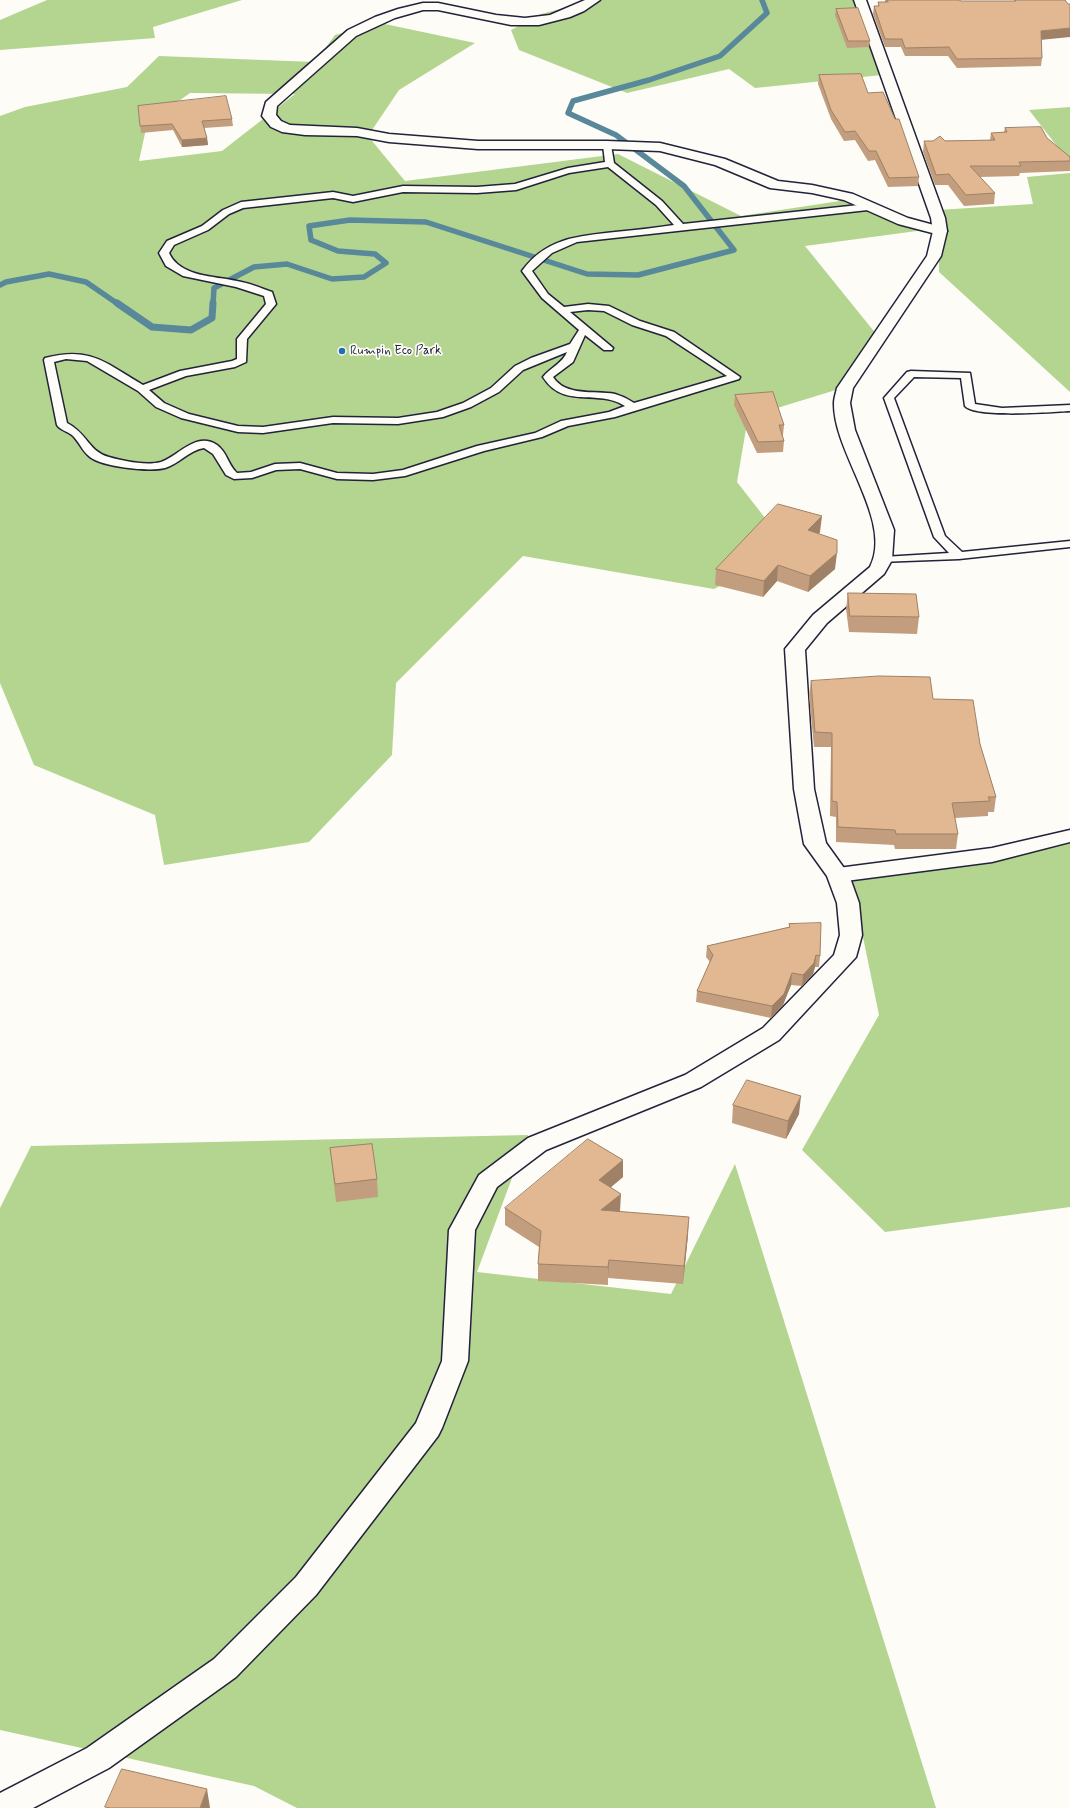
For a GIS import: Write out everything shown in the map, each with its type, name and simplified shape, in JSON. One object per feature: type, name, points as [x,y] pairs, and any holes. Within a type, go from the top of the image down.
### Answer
[{"type":"main road","points":[[594,0],[561,17],[549,20],[510,21],[455,8],[430,6],[418,8],[365,25],[352,33],[271,105],[269,116],[276,124],[287,128],[305,131],[357,132],[389,138],[478,145],[643,145],[660,147],[720,162],[775,185],[812,189],[848,197],[903,221],[940,231]]},
{"type":"main road","points":[[2,1808],[98,1758],[225,1668],[306,1586],[428,1428],[455,1361],[462,1230],[488,1181],[537,1144],[693,1081],[771,1034],[845,957],[851,935],[848,903],[838,876],[815,844],[804,789],[795,649],[820,619],[878,570],[883,560],[884,530],[847,430],[842,403],[845,388],[934,256],[940,231],[938,218],[860,0]]},
{"type":"main road","points":[[838,876],[992,855],[1070,836]]},
{"type":"lane","points":[[610,164],[613,145]]},
{"type":"lane","points":[[142,388],[184,373],[235,364],[242,360],[242,339],[271,304],[269,294],[238,284],[186,274],[168,264],[164,253],[170,243],[205,228],[226,212],[241,205],[333,196],[353,199],[367,198],[410,189],[497,190],[516,187],[568,171],[610,164],[659,203],[680,227]]},
{"type":"lane","points":[[608,348],[545,296],[527,271],[534,260],[552,247],[575,239],[868,207]]},
{"type":"lane","points":[[561,310],[588,307],[606,308],[636,323],[670,334],[735,377],[633,407],[611,415],[564,424],[538,435],[482,448],[405,472],[373,477],[337,476],[300,466],[275,467],[252,475],[234,476],[225,468],[216,450],[212,446],[206,444],[192,448],[169,462],[155,466],[101,459],[92,454],[75,433],[62,424],[49,360],[66,356],[89,358],[142,388],[160,405],[185,416],[238,429],[263,430],[333,420],[404,420],[439,414],[467,405],[496,390],[519,368],[540,357],[574,346]]},
{"type":"lane","points":[[584,329],[574,346],[569,360],[548,377],[551,385],[562,392],[616,397],[633,407]]},
{"type":"lane","points":[[959,556],[940,537],[889,398],[910,374],[966,375],[970,406],[1002,411],[1070,408]]},
{"type":"lane","points":[[883,560],[959,556],[1070,544]]},
{"type":"green space","points":[[47,0],[242,0],[153,27],[155,38],[0,50],[0,20]]},
{"type":"green space","points":[[594,0],[858,0],[882,75],[755,88],[729,69],[627,93],[519,50],[511,30],[541,14]]},
{"type":"green space","points":[[380,23],[475,43],[399,90],[368,136],[405,181],[618,154],[741,216],[853,199],[938,228],[938,210],[1033,204],[1027,177],[1070,173],[1070,392],[939,272],[939,228],[805,246],[881,340],[839,389],[748,417],[737,482],[790,550],[714,589],[523,556],[396,683],[392,755],[309,842],[164,865],[155,815],[34,765],[0,683],[0,116],[25,107],[127,87],[159,56],[315,62],[335,35]],"holes":[[[190,93],[295,94],[222,151],[139,161],[147,124]]]},
{"type":"green space","points":[[1070,107],[1070,163],[1029,110]]},
{"type":"green space","points":[[1070,836],[1070,1207],[885,1232],[802,1150],[879,1015],[849,869]]},
{"type":"green space","points":[[528,1135],[477,1272],[671,1294],[735,1164],[936,1808],[297,1808],[254,1786],[0,1730],[0,1208],[31,1146]]},
{"type":"building","points":[[887,0],[1065,0],[1068,4],[1070,4],[1070,28],[1041,31],[1042,58],[957,59],[949,47],[905,48],[902,39],[885,39],[874,6],[879,6],[878,2],[888,2]]},
{"type":"building","points":[[858,8],[870,41],[848,41],[836,9]]},
{"type":"building","points":[[861,74],[868,93],[883,92],[895,119],[899,119],[919,177],[889,178],[876,151],[869,151],[855,131],[845,132],[831,110],[819,75]]},
{"type":"building","points":[[226,96],[232,119],[202,121],[207,138],[182,140],[172,124],[140,126],[138,106]]},
{"type":"building","points":[[1041,127],[1047,138],[1070,157],[1070,161],[1019,162],[1021,166],[970,166],[995,193],[966,195],[949,174],[936,175],[924,141],[933,141],[940,136],[945,141],[995,140],[991,133],[1007,132],[1005,128]]},
{"type":"building","points":[[773,392],[784,425],[779,425],[784,441],[758,442],[735,395]]},
{"type":"building","points":[[778,504],[822,516],[808,530],[837,540],[837,553],[810,576],[778,565],[764,581],[716,569]]},
{"type":"building","points":[[848,593],[916,594],[919,617],[850,616]]},
{"type":"building","points":[[879,676],[930,677],[933,699],[973,700],[980,744],[996,797],[988,797],[990,801],[952,803],[958,834],[896,834],[895,830],[838,827],[837,802],[832,801],[832,733],[815,732],[811,681]]},
{"type":"building","points":[[821,923],[820,956],[816,955],[814,963],[803,975],[792,973],[784,994],[772,1006],[697,991],[713,955],[707,946],[790,927],[789,924]]},
{"type":"building","points":[[747,1080],[801,1096],[788,1121],[733,1105]]},
{"type":"building","points":[[588,1139],[623,1160],[599,1180],[621,1194],[601,1210],[689,1217],[684,1266],[609,1260],[608,1267],[538,1264],[541,1231],[505,1208]]},
{"type":"building","points":[[372,1144],[377,1179],[335,1184],[330,1148]]},
{"type":"building","points":[[122,1769],[207,1789],[200,1808],[105,1807]]},
{"type":"waterway","points":[[213,304],[214,288],[254,267],[287,264],[332,279],[364,277],[386,263],[375,254],[338,251],[311,240],[309,226],[350,220],[426,222],[587,274],[638,275],[734,250],[684,186],[616,135],[568,113],[573,101],[649,80],[720,56],[767,13],[762,0]]},
{"type":"waterway","points":[[0,285],[6,282],[49,274],[86,282],[118,304]]},
{"type":"waterway","points":[[117,303],[152,327],[191,330],[212,318],[213,303]]},
{"type":"place","name":"Rumpin Eco Park","points":[[342,351]]}]
